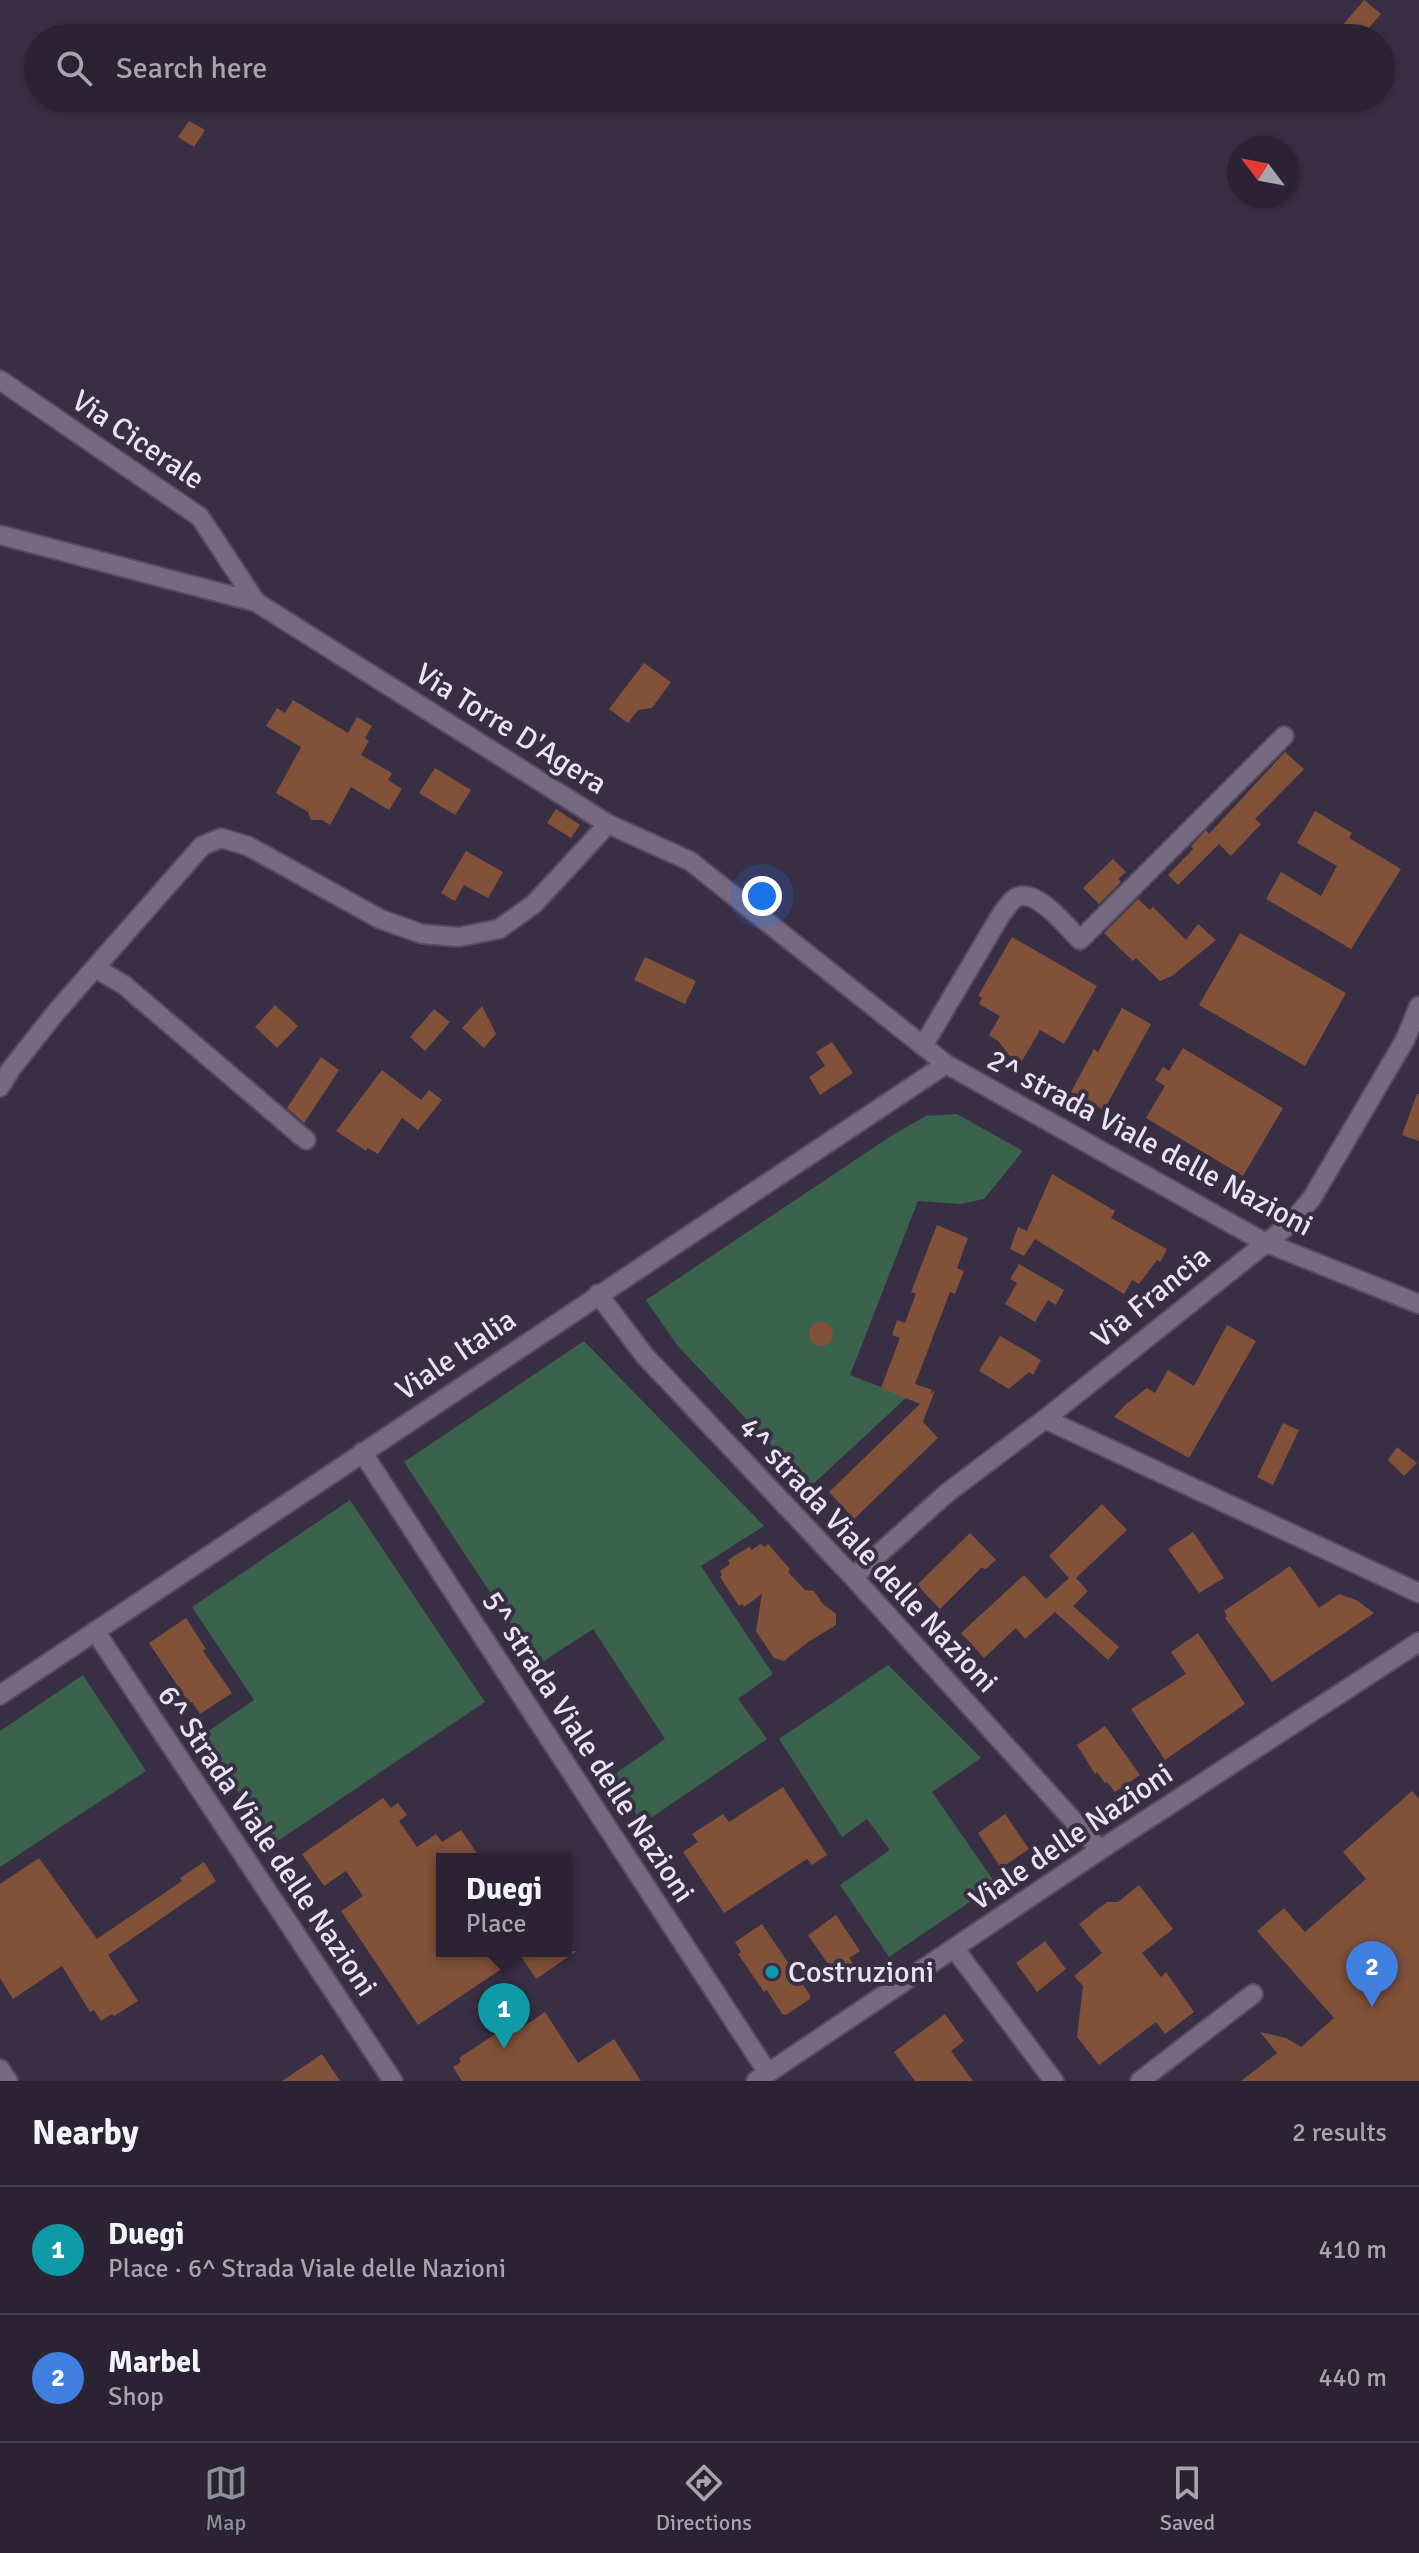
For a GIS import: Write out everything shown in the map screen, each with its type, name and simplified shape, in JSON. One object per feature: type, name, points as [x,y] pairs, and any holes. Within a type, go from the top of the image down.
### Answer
[{"type":"street","name":"Via Cicerale","points":[[0,380],[200,517],[256,602]]},
{"type":"street","name":"Via Torre D'Agera","points":[[0,535],[256,602],[608,824],[690,861],[946,1064]]},
{"type":"street","points":[[923,1046],[1002,913],[1016,897],[1026,895],[1040,900],[1080,940],[1284,736]]},
{"type":"street","points":[[0,1087],[57,1011],[202,846],[221,838],[248,846],[380,919],[422,934],[459,937],[499,929],[534,904],[608,824]]},
{"type":"street","points":[[95,968],[124,985],[306,1140]]},
{"type":"street","name":"Via Francia","points":[[853,1577],[947,1493],[1291,1223],[1312,1198],[1412,1043],[1419,1006]]},
{"type":"street","name":"2^ strada Viale delle Nazioni","points":[[946,1064],[1264,1242],[1419,1304]]},
{"type":"street","name":"Viale Italia","points":[[0,1695],[946,1064]]},
{"type":"street","name":"4^ strada Viale delle Nazioni","points":[[598,1294],[645,1356],[853,1577],[1100,1850]]},
{"type":"street","points":[[1045,1419],[1419,1593]]},
{"type":"street","name":"5^ strada Viale delle Nazioni","points":[[362,1452],[762,2077]]},
{"type":"street","name":"6^ Strada Viale delle Nazioni","points":[[95,1631],[393,2081]]},
{"type":"street","name":"Viale delle Nazioni","points":[[762,2077],[1100,1850],[1419,1642]]},
{"type":"street","points":[[954,1948],[1054,2081]]},
{"type":"street","points":[[1140,2081],[1253,1994]]},
{"type":"street","points":[[0,2069],[8,2081]]},
{"type":"green space","points":[[957,1114],[1023,1151],[984,1199],[960,1204],[918,1201],[850,1375],[907,1397],[810,1487],[677,1345],[646,1300],[894,1134],[926,1116]]},
{"type":"green space","points":[[584,1341],[764,1526],[701,1566],[773,1674],[738,1699],[767,1739],[642,1824],[612,1776],[665,1739],[593,1629],[538,1665],[404,1462]]},
{"type":"green space","points":[[350,1500],[485,1702],[273,1844],[201,1736],[254,1700],[192,1607]]},
{"type":"green space","points":[[888,1665],[981,1758],[932,1792],[996,1884],[889,1957],[840,1885],[890,1850],[867,1819],[842,1837],[779,1739]]},
{"type":"green space","points":[[83,1675],[146,1771],[0,1867],[0,1731]]},
{"type":"building","points":[[1364,0],[1381,14],[1372,24],[1344,24]]},
{"type":"building","points":[[189,121],[205,130],[194,147],[178,137]]},
{"type":"building","points":[[644,663],[671,682],[652,708],[638,710],[628,723],[609,709]]},
{"type":"building","points":[[293,700],[348,733],[357,717],[372,726],[365,738],[369,741],[361,755],[392,773],[388,780],[402,789],[389,810],[351,787],[330,825],[322,820],[311,820],[308,812],[276,793],[301,747],[266,726],[277,708],[285,713]]},
{"type":"building","points":[[1285,752],[1304,769],[1255,819],[1261,824],[1231,856],[1219,844],[1178,885],[1168,875],[1193,849],[1191,846],[1206,830],[1209,834]]},
{"type":"building","points":[[435,768],[471,790],[455,815],[419,793]]},
{"type":"building","points":[[556,809],[580,825],[571,838],[547,823]]},
{"type":"building","points":[[1315,811],[1352,833],[1349,838],[1401,869],[1351,949],[1266,899],[1281,872],[1321,896],[1337,866],[1297,843]]},
{"type":"building","points":[[466,851],[503,872],[488,898],[464,885],[455,901],[441,893]]},
{"type":"building","points":[[1113,859],[1126,872],[1118,879],[1121,882],[1099,904],[1083,888]]},
{"type":"building","points":[[1138,899],[1150,910],[1153,907],[1186,940],[1198,924],[1216,940],[1172,976],[1160,981],[1104,933]]},
{"type":"building","points":[[1240,933],[1346,993],[1305,1066],[1199,1005]]},
{"type":"building","points":[[1012,937],[1097,986],[1064,1044],[1040,1030],[1022,1061],[1009,1055],[989,1035],[1000,1016],[979,1004],[982,998],[978,996]]},
{"type":"building","points":[[645,957],[696,981],[685,1004],[634,980]]},
{"type":"building","points":[[275,1005],[298,1026],[277,1048],[255,1027]]},
{"type":"building","points":[[482,1006],[496,1034],[484,1048],[462,1028]]},
{"type":"building","points":[[1122,1008],[1151,1024],[1104,1110],[1071,1092],[1094,1049],[1098,1052]]},
{"type":"building","points":[[434,1009],[450,1022],[425,1051],[410,1037]]},
{"type":"building","points":[[832,1042],[853,1073],[820,1095],[809,1077],[825,1066],[816,1052]]},
{"type":"building","points":[[1183,1048],[1283,1108],[1243,1176],[1146,1118],[1165,1086],[1155,1080],[1163,1067],[1169,1071]]},
{"type":"building","points":[[321,1057],[339,1070],[304,1123],[287,1108]]},
{"type":"building","points":[[382,1070],[421,1100],[429,1090],[442,1100],[418,1130],[402,1118],[378,1154],[368,1148],[366,1151],[336,1131]]},
{"type":"building","points":[[1419,1094],[1419,1141],[1402,1135]]},
{"type":"building","points":[[1052,1174],[1115,1211],[1111,1218],[1167,1249],[1160,1262],[1157,1260],[1139,1284],[1132,1280],[1124,1294],[1035,1239],[1024,1256],[1010,1249],[1018,1227],[1027,1231]]},
{"type":"building","points":[[937,1225],[968,1238],[957,1268],[964,1271],[955,1294],[950,1292],[915,1384],[932,1390],[931,1394],[935,1390],[923,1422],[938,1438],[854,1519],[829,1492],[920,1404],[881,1388],[900,1338],[892,1335],[897,1320],[905,1323],[916,1294],[911,1292]]},
{"type":"building","points":[[1019,1264],[1064,1290],[1056,1305],[1048,1300],[1035,1322],[1005,1304],[1017,1283],[1010,1279]]},
{"type":"building","points":[[821,1322],[832,1329],[833,1334],[826,1345],[821,1346],[810,1339],[809,1334],[816,1323]]},
{"type":"building","points":[[1227,1325],[1256,1341],[1189,1458],[1114,1417],[1147,1388],[1155,1393],[1168,1370],[1194,1386]]},
{"type":"building","points":[[1000,1336],[1041,1360],[1033,1375],[1029,1372],[1009,1389],[979,1371]]},
{"type":"building","points":[[1283,1423],[1299,1430],[1273,1485],[1257,1477]]},
{"type":"building","points":[[1397,1447],[1417,1463],[1404,1476],[1388,1460]]},
{"type":"building","points":[[1102,1504],[1127,1530],[1076,1578],[1088,1591],[1073,1606],[1119,1647],[1108,1660],[1055,1612],[1025,1639],[1016,1628],[984,1658],[961,1633],[1024,1575],[1046,1599],[1069,1578],[1049,1556]]},
{"type":"building","points":[[1193,1532],[1224,1578],[1199,1593],[1168,1549]]},
{"type":"building","points":[[970,1533],[996,1560],[986,1569],[981,1568],[940,1609],[917,1585]]},
{"type":"building","points":[[760,1544],[765,1547],[768,1544],[805,1590],[814,1591],[823,1604],[836,1614],[836,1625],[784,1661],[774,1658],[756,1631],[762,1594],[744,1607],[742,1604],[739,1606],[720,1577],[720,1571],[730,1564],[728,1560]]},
{"type":"building","points":[[1290,1566],[1319,1608],[1339,1594],[1356,1600],[1374,1613],[1272,1682],[1225,1618],[1224,1611]]},
{"type":"building","points":[[186,1618],[206,1649],[203,1651],[232,1693],[200,1714],[192,1702],[189,1703],[149,1643]]},
{"type":"building","points":[[1198,1633],[1245,1704],[1165,1760],[1131,1709],[1186,1674],[1171,1652]]},
{"type":"building","points":[[1105,1726],[1140,1775],[1115,1792],[1097,1772],[1095,1774],[1077,1745]]},
{"type":"building","points":[[783,1787],[827,1855],[812,1865],[807,1859],[724,1913],[683,1852],[698,1842],[692,1834],[723,1814],[729,1822]]},
{"type":"building","points":[[1412,1791],[1419,1799],[1419,2081],[1241,2081],[1277,2053],[1260,2032],[1286,2038],[1301,2047],[1334,2018],[1257,1931],[1284,1908],[1305,1932],[1366,1879],[1343,1852]]},
{"type":"building","points":[[383,1798],[391,1808],[398,1803],[407,1815],[399,1821],[417,1847],[436,1834],[442,1842],[461,1830],[477,1853],[436,1853],[436,1957],[520,1957],[418,2025],[341,1911],[363,1896],[346,1871],[324,1886],[302,1854]]},
{"type":"building","points":[[1005,1814],[1029,1849],[1001,1868],[978,1833]]},
{"type":"building","points":[[39,1858],[97,1939],[182,1881],[180,1878],[204,1862],[216,1881],[108,1955],[138,2001],[101,2021],[94,2010],[90,2012],[62,1966],[13,1999],[0,1978],[0,1884]]},
{"type":"building","points":[[1139,1885],[1173,1929],[1142,1953],[1161,1977],[1166,1972],[1194,2012],[1165,2034],[1156,2022],[1099,2065],[1077,2037],[1083,1986],[1074,1976],[1102,1953],[1079,1924],[1107,1902],[1118,1902]]},
{"type":"building","points":[[836,1915],[860,1951],[849,1958],[857,1968],[839,1972],[830,1967],[808,1935]]},
{"type":"building","name":"Costruzioni","points":[[762,1924],[810,1995],[810,1999],[786,2015],[782,2014],[767,1990],[764,1992],[738,1954],[741,1952],[735,1942]]},
{"type":"building","points":[[1045,1941],[1066,1969],[1037,1992],[1016,1963]]},
{"type":"building","points":[[522,1957],[568,1957],[536,1979]]},
{"type":"building","points":[[545,2012],[578,2063],[614,2039],[641,2081],[462,2081],[453,2067],[461,2062],[459,2058],[515,2021],[520,2029]]},
{"type":"building","points":[[945,2014],[964,2041],[951,2051],[973,2081],[915,2081],[894,2052]]},
{"type":"building","points":[[322,2054],[340,2081],[282,2081]]},
{"type":"place","name":"Costruzioni","points":[[772,1972]]},
{"type":"place","name":"Marbel","points":[[1372,2007]]},
{"type":"place","name":"Duegi","points":[[504,2049]]}]
